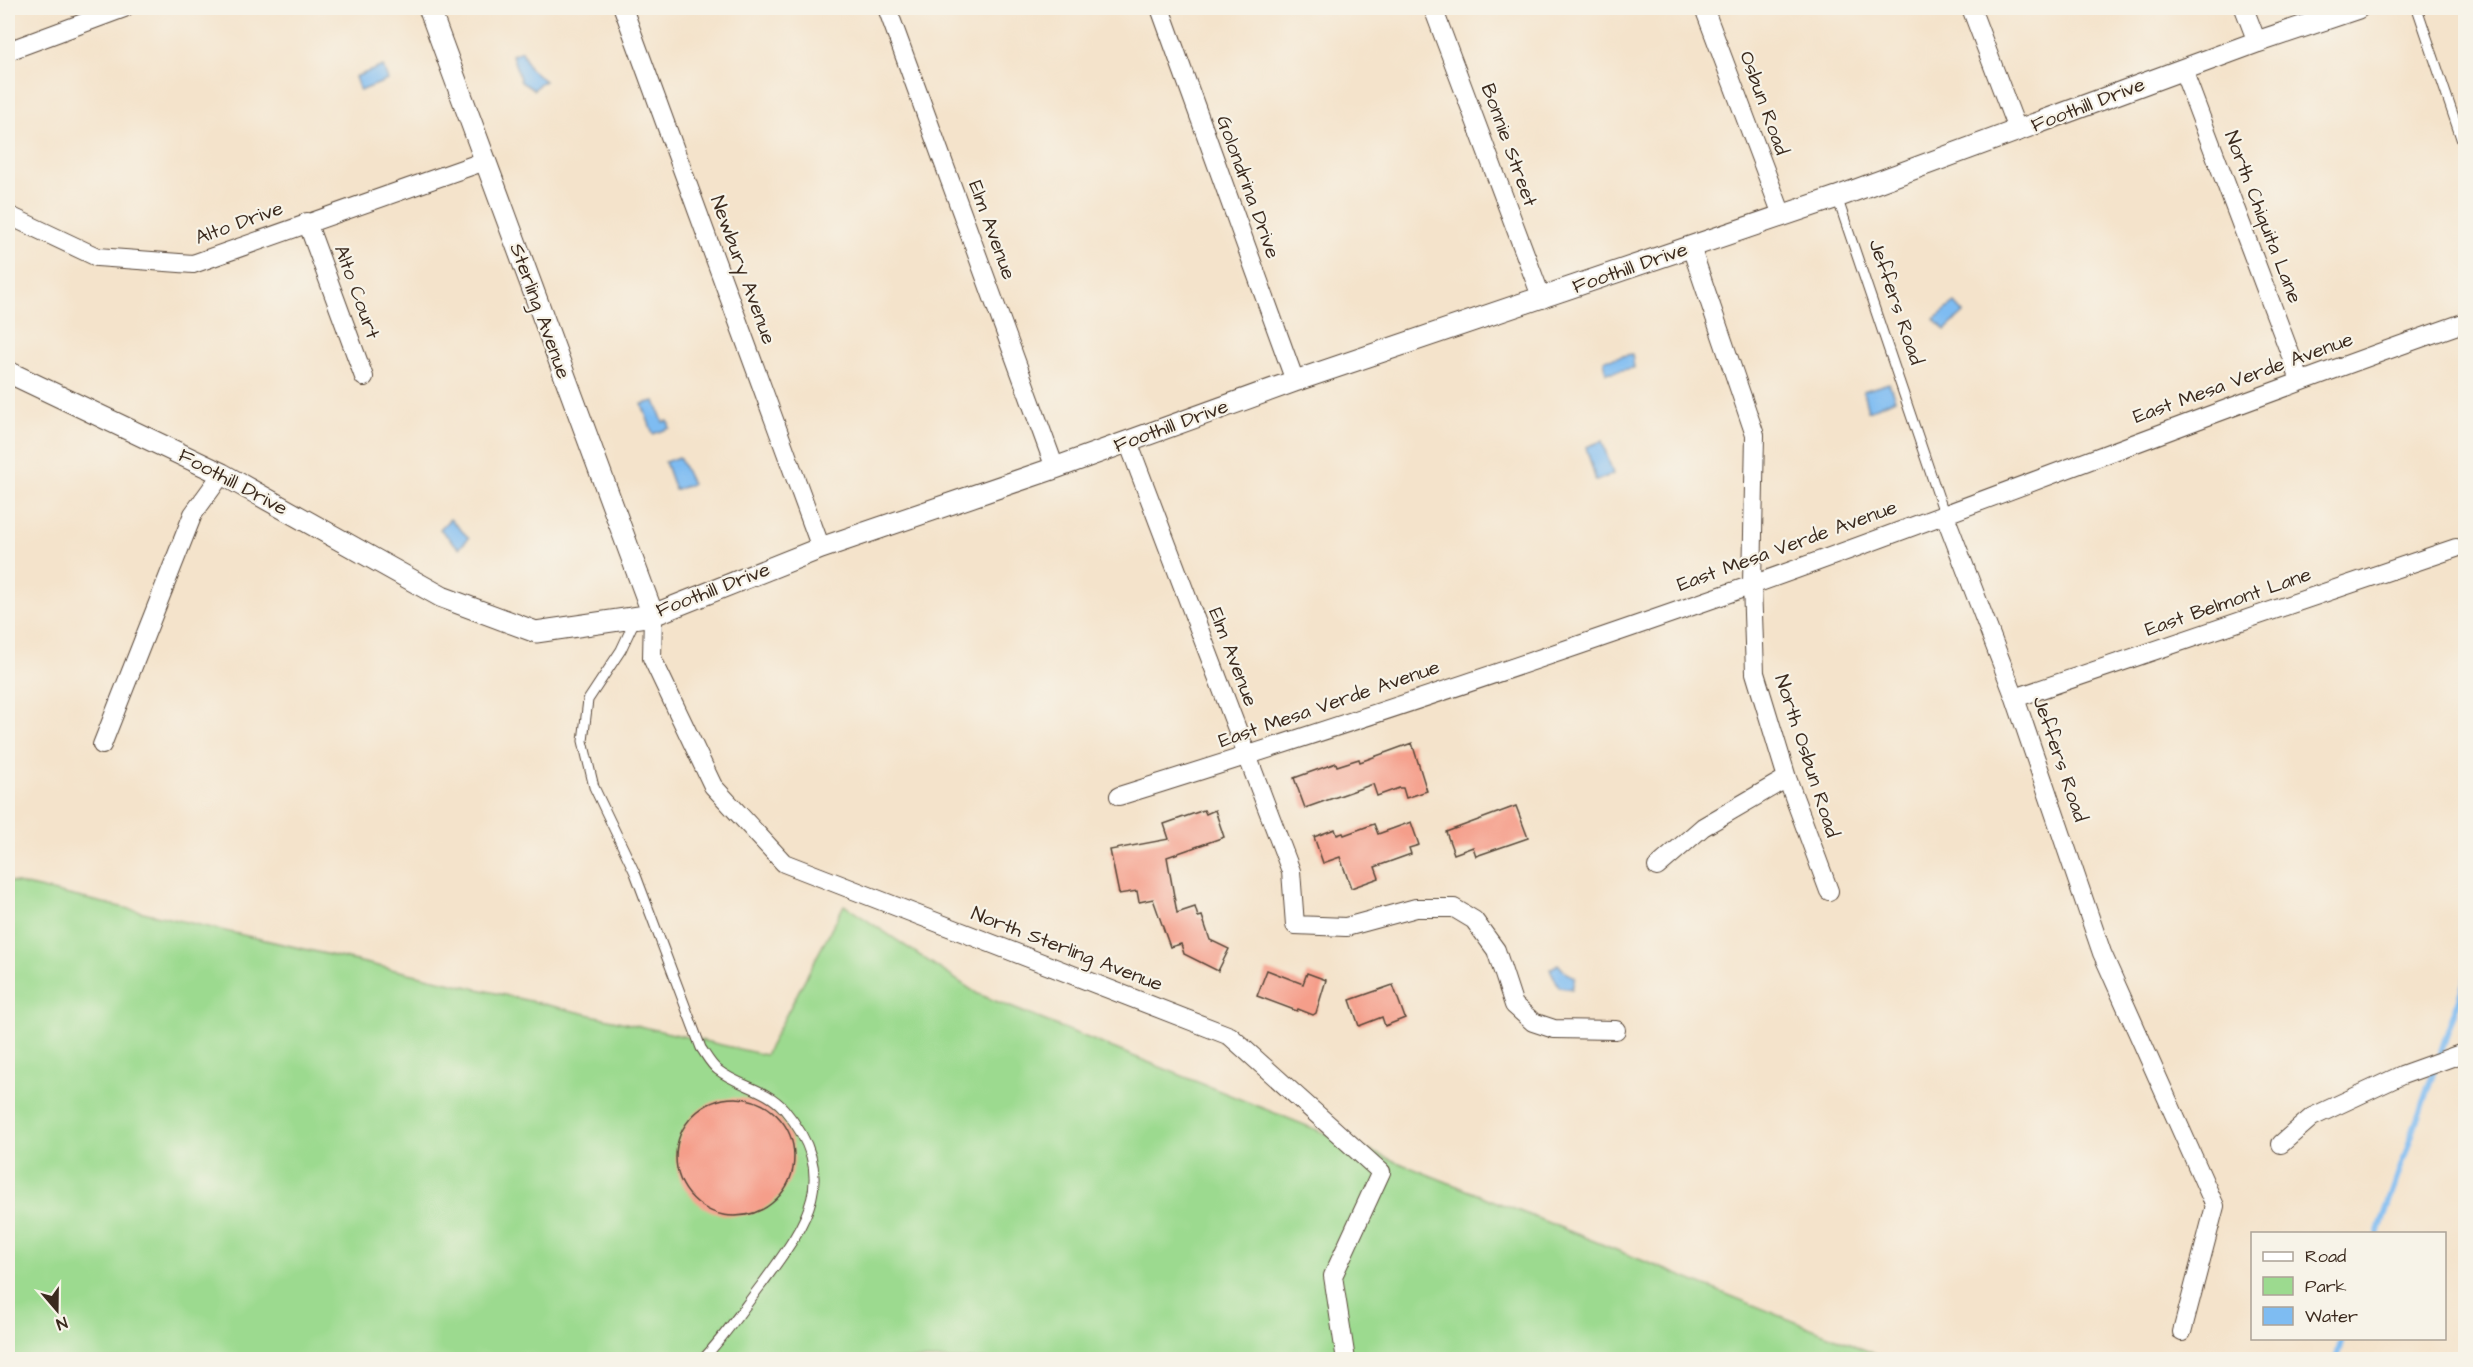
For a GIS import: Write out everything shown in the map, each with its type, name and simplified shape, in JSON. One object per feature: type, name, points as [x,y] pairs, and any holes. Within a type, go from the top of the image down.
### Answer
[{"type":"street","points":[[8,51],[124,8]]},
{"type":"street","name":"Sterling Avenue","points":[[429,8],[644,616]]},
{"type":"street","name":"Newbury Avenue","points":[[622,8],[822,548]]},
{"type":"street","name":"Elm Avenue","points":[[887,8],[1055,468]]},
{"type":"street","name":"Golondrina Drive","points":[[1160,8],[1295,381]]},
{"type":"street","name":"Bonnie Street","points":[[1433,8],[1542,299]]},
{"type":"street","name":"Osbun Road","points":[[1704,8],[1782,215]]},
{"type":"street","points":[[1971,8],[2018,132]]},
{"type":"street","points":[[2244,8],[2257,42]]},
{"type":"street","name":"Foothill Drive","points":[[8,372],[222,474],[442,597],[536,632],[644,616],[822,548],[1055,468],[1295,381],[1837,197],[2257,42],[2358,8]]},
{"type":"street","name":"North Chiquita Lane","points":[[2183,69],[2300,380]]},
{"type":"street","name":"Alto Drive","points":[[8,215],[97,256],[193,264],[485,161]]},
{"type":"street","name":"Alto Court","points":[[307,222],[364,377]]},
{"type":"street","name":"North Osbun Road","points":[[1691,247],[1755,435],[1752,584],[1755,673],[1787,778],[1829,891]]},
{"type":"street","name":"East Mesa Verde Avenue","points":[[1119,796],[1246,757],[1752,584],[2300,380],[2466,322]]},
{"type":"street","name":"Elm Avenue","points":[[1128,442],[1291,871],[1295,925],[1346,927],[1416,908],[1454,908],[1474,920],[1496,950],[1514,1005],[1533,1022],[1554,1029],[1616,1030]]},
{"type":"street","points":[[102,745],[193,514],[222,474]]},
{"type":"street","name":"Jeffers Road","points":[[1944,513],[2015,698],[2102,953],[2215,1206],[2182,1332]]},
{"type":"street","name":"East Belmont Lane","points":[[2015,698],[2456,548]]},
{"type":"street","name":"North Sterling Avenue","points":[[644,616],[652,658],[713,786],[784,863],[1230,1036],[1381,1172],[1334,1276],[1346,1359]]},
{"type":"street","points":[[1657,867],[1703,827],[1787,778]]},
{"type":"street","points":[[2281,1144],[2312,1117],[2414,1070],[2463,1053]]},
{"type":"lane","points":[[2417,8],[2464,147]]},
{"type":"lane","name":"Jeffers Road","points":[[1837,197],[1944,513]]},
{"type":"lane","points":[[644,616],[588,700],[583,741],[594,787],[635,873],[701,1048],[717,1070],[775,1100],[784,1109],[799,1130],[812,1161],[814,1177],[809,1213],[734,1323],[702,1359]]},
{"type":"green space","points":[[8,881],[765,1055],[844,905],[978,994],[1888,1359],[8,1360]]},
{"type":"water","points":[[522,51],[529,68],[545,81],[534,90],[521,82],[512,55]]},
{"type":"water","points":[[383,66],[388,80],[360,91],[355,77]]},
{"type":"water","points":[[1955,303],[1964,313],[1945,330],[1934,319]]},
{"type":"water","points":[[1632,354],[1634,368],[1606,373],[1604,360]]},
{"type":"water","points":[[1889,383],[1895,399],[1868,411],[1863,391]]},
{"type":"water","points":[[655,401],[663,422],[668,421],[670,428],[653,434],[642,404]]},
{"type":"water","points":[[1602,441],[1613,474],[1596,481],[1586,447]]},
{"type":"water","points":[[679,457],[692,484],[675,490],[665,462]]},
{"type":"water","points":[[450,519],[469,538],[459,548],[440,529]]},
{"type":"water","points":[[1558,964],[1566,973],[1575,977],[1572,989],[1559,987],[1550,969]]},
{"type":"building","points":[[1412,743],[1427,791],[1406,798],[1403,788],[1399,788],[1377,796],[1373,784],[1305,808],[1294,778],[1336,763],[1337,766],[1359,759],[1360,762]]},
{"type":"building","points":[[1516,806],[1528,838],[1476,856],[1473,847],[1454,854],[1446,832]]},
{"type":"building","points":[[1204,810],[1206,814],[1215,810],[1224,837],[1167,857],[1177,913],[1195,907],[1198,917],[1202,916],[1210,940],[1229,949],[1218,971],[1184,954],[1181,944],[1170,947],[1153,899],[1139,902],[1137,891],[1119,894],[1110,850],[1169,839],[1164,824]]},
{"type":"building","points":[[1411,822],[1419,845],[1409,848],[1411,854],[1375,867],[1379,878],[1351,888],[1340,857],[1323,863],[1314,837],[1335,829],[1337,835],[1343,833],[1344,835],[1374,824],[1378,834]]},
{"type":"building","points":[[1267,970],[1303,984],[1307,973],[1326,980],[1316,1013],[1313,1015],[1298,1009],[1297,1011],[1257,996]]},
{"type":"building","points":[[1393,985],[1405,1018],[1385,1026],[1382,1017],[1359,1026],[1350,1000]]},
{"type":"building","points":[[735,1098],[758,1102],[777,1115],[790,1134],[794,1157],[790,1180],[777,1199],[758,1212],[735,1216],[712,1212],[693,1199],[680,1180],[676,1157],[680,1134],[693,1115],[712,1102]]},
{"type":"waterway","points":[[2439,1057],[2466,978]]},
{"type":"waterway","points":[[2379,1232],[2435,1067]]},
{"type":"waterway","points":[[2336,1360],[2341,1340]]}]
